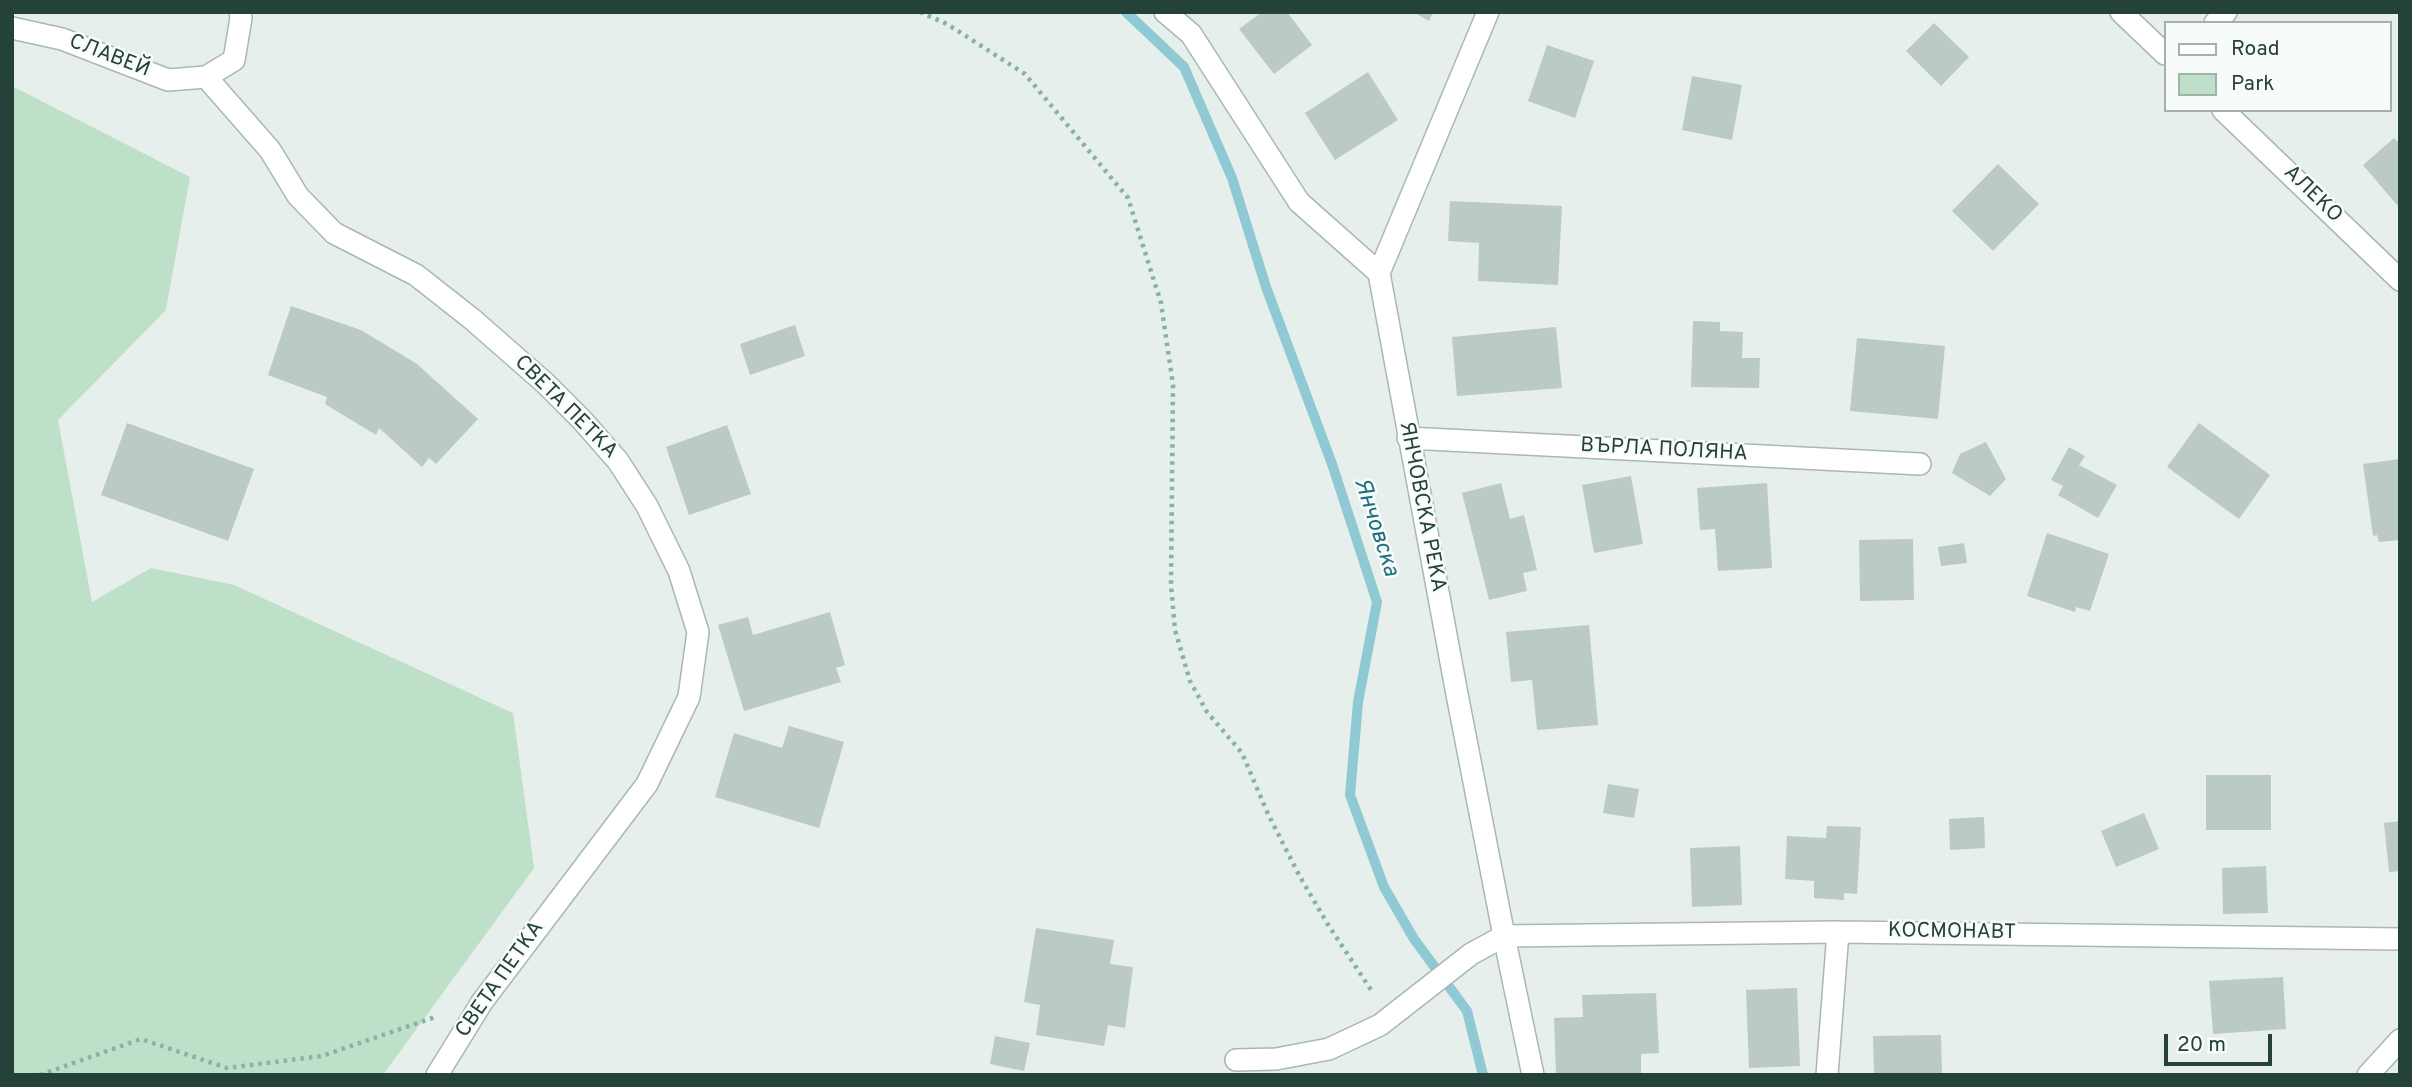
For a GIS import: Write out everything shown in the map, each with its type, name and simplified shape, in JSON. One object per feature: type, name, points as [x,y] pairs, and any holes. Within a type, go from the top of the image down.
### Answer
[{"type":"street","points":[[206,77],[234,60],[240,12]]},
{"type":"street","points":[[1165,12],[1191,34],[1299,202],[1379,273],[1488,12]]},
{"type":"street","points":[[2121,12],[2164,53]]},
{"type":"street","name":"СЛАВЕЙ","points":[[12,28],[62,38],[168,80],[206,77]]},
{"type":"street","name":"СВЕТА ПЕТКА","points":[[206,77],[270,150],[298,196],[334,233],[416,275],[472,319],[545,383],[582,420],[618,461],[647,506],[679,571],[698,632],[689,697],[647,784],[482,1002],[437,1075]]},
{"type":"street","name":"АЛЕКО","points":[[2225,112],[2400,279]]},
{"type":"street","name":"ЯНЧОВСКА РЕКА","points":[[1379,273],[1504,936],[1534,1075]]},
{"type":"street","name":"ВЪРЛА ПОЛЯНА","points":[[1408,438],[1920,464]]},
{"type":"street","points":[[1827,1075],[1838,932]]},
{"type":"street","name":"КОСМОНАВТ","points":[[1504,936],[1838,932],[2400,939]]},
{"type":"street","points":[[1236,1060],[1276,1059],[1329,1049],[1380,1025],[1461,962],[1504,936]]},
{"type":"street","points":[[2368,1075],[2400,1040]]},
{"type":"path","points":[[919,12],[947,24],[1025,74],[1128,198],[1161,303],[1172,385],[1171,585],[1175,629],[1191,681],[1207,712],[1242,753],[1268,814],[1299,875],[1357,972],[1390,1017]]},
{"type":"path","points":[[40,1075],[141,1039],[227,1068],[322,1056],[482,1002]]},
{"type":"green space","points":[[12,86],[190,177],[166,310],[58,420],[92,602],[151,568],[234,585],[513,713],[534,868],[383,1075],[12,1075]]},
{"type":"building","points":[[1262,12],[1287,12],[1312,45],[1274,74],[1239,29]]},
{"type":"building","points":[[1413,12],[1433,12],[1429,21]]},
{"type":"building","points":[[1934,23],[1969,57],[1941,86],[1906,51]]},
{"type":"building","points":[[1547,45],[1594,61],[1575,118],[1528,101]]},
{"type":"building","points":[[1368,72],[1398,120],[1335,160],[1305,113]]},
{"type":"building","points":[[1692,76],[1742,85],[1732,140],[1682,130]]},
{"type":"building","points":[[2394,138],[2400,144],[2400,203],[2397,205],[2363,165]]},
{"type":"building","points":[[1998,164],[2039,204],[1993,251],[1952,211]]},
{"type":"building","points":[[1450,201],[1562,206],[1558,285],[1478,281],[1479,243],[1448,241]]},
{"type":"building","points":[[291,306],[361,330],[417,364],[478,419],[436,464],[429,458],[422,467],[379,428],[376,435],[325,404],[327,397],[268,375]]},
{"type":"building","points":[[1693,321],[1720,322],[1720,331],[1743,332],[1742,358],[1760,358],[1759,388],[1691,387]]},
{"type":"building","points":[[795,325],[805,356],[750,375],[740,344]]},
{"type":"building","points":[[1556,327],[1562,388],[1457,396],[1452,337]]},
{"type":"building","points":[[1857,338],[1945,346],[1938,419],[1850,411]]},
{"type":"building","points":[[127,423],[254,469],[228,541],[101,495]]},
{"type":"building","points":[[2199,423],[2270,475],[2239,519],[2167,467]]},
{"type":"building","points":[[727,425],[751,494],[689,515],[666,447]]},
{"type":"building","points":[[1986,442],[2006,479],[1990,496],[1952,473],[1960,454]]},
{"type":"building","points":[[2069,447],[2085,456],[2079,465],[2117,485],[2098,518],[2058,495],[2063,486],[2051,480]]},
{"type":"building","points":[[2400,459],[2400,540],[2379,542],[2377,535],[2373,536],[2363,464]]},
{"type":"building","points":[[1631,476],[1643,544],[1594,553],[1582,485]]},
{"type":"building","points":[[1501,483],[1510,519],[1524,515],[1537,570],[1523,573],[1527,591],[1489,600],[1462,493]]},
{"type":"building","points":[[1767,483],[1772,568],[1718,571],[1715,529],[1700,530],[1697,488]]},
{"type":"building","points":[[2047,533],[2109,554],[2090,611],[2076,607],[2075,612],[2027,596]]},
{"type":"building","points":[[1913,539],[1914,600],[1860,601],[1859,540]]},
{"type":"building","points":[[1964,543],[1967,563],[1941,566],[1938,547]]},
{"type":"building","points":[[830,612],[845,665],[836,668],[841,682],[744,711],[718,625],[748,617],[753,635]]},
{"type":"building","points":[[1589,625],[1598,725],[1537,730],[1532,680],[1511,682],[1506,632]]},
{"type":"building","points":[[789,726],[844,742],[819,828],[715,797],[734,733],[782,748]]},
{"type":"building","points":[[2206,775],[2271,775],[2271,830],[2206,830]]},
{"type":"building","points":[[1608,784],[1639,789],[1634,818],[1603,813]]},
{"type":"building","points":[[2144,813],[2159,849],[2116,867],[2101,831]]},
{"type":"building","points":[[1984,817],[1985,848],[1950,850],[1949,819]]},
{"type":"building","points":[[2400,821],[2400,871],[2389,872],[2384,823]]},
{"type":"building","points":[[1827,826],[1861,827],[1857,894],[1844,893],[1844,900],[1814,898],[1814,881],[1785,879],[1787,836],[1826,838]]},
{"type":"building","points":[[1740,846],[1742,905],[1692,907],[1690,848]]},
{"type":"building","points":[[2266,866],[2268,913],[2223,914],[2222,868]]},
{"type":"building","points":[[1036,928],[1114,940],[1110,964],[1133,967],[1125,1028],[1108,1025],[1104,1046],[1036,1035],[1040,1005],[1024,1002]]},
{"type":"building","points":[[2283,977],[2286,1029],[2213,1034],[2209,981]]},
{"type":"building","points":[[1797,988],[1800,1066],[1749,1068],[1746,990]]},
{"type":"building","points":[[1656,993],[1659,1053],[1641,1054],[1641,1075],[1556,1075],[1554,1018],[1583,1017],[1582,995]]},
{"type":"building","points":[[1941,1035],[1942,1075],[1874,1075],[1873,1036]]},
{"type":"building","points":[[995,1036],[1030,1043],[1024,1071],[990,1064]]},
{"type":"waterway","name":"Янчовска","points":[[1126,12],[1184,67],[1232,178],[1266,287],[1332,464],[1377,602],[1358,702],[1350,795],[1384,887],[1414,939],[1467,1011],[1483,1075]]}]
